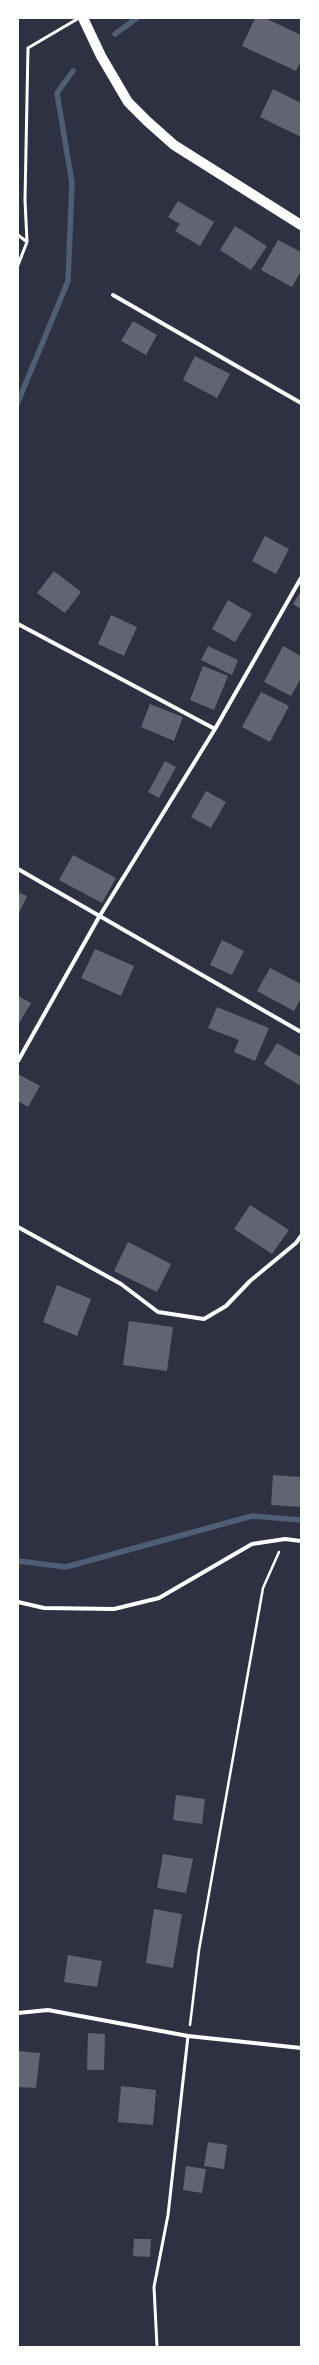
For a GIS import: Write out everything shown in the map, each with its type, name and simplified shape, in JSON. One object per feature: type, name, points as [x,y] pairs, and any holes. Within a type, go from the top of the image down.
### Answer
[{"type":"main road","points":[[83,18],[101,56],[128,102],[147,121],[174,145],[301,225]]},
{"type":"street","points":[[113,295],[301,403]]},
{"type":"street","points":[[18,1061],[99,917],[215,729],[301,578]]},
{"type":"street","points":[[18,624],[215,729]]},
{"type":"street","points":[[18,869],[301,1032]]},
{"type":"street","points":[[18,1227],[122,1284],[158,1312],[204,1319],[226,1306],[250,1281],[296,1243],[301,1236]]},
{"type":"street","points":[[18,1602],[44,1608],[114,1610],[159,1598],[252,1544],[285,1539],[301,1541]]},
{"type":"street","points":[[18,2013],[48,2010],[188,2036],[301,2048]]},
{"type":"lane","points":[[18,265],[27,242],[25,200],[28,48],[79,18]]},
{"type":"lane","points":[[18,235],[27,242]]},
{"type":"lane","points":[[157,2347],[154,2286],[168,2215],[188,2036]]},
{"type":"path","points":[[188,2036],[199,1950],[263,1588],[285,1539]]},
{"type":"building","points":[[255,18],[265,18],[301,35],[301,61],[296,71],[242,46]]},
{"type":"building","points":[[273,89],[301,103],[301,137],[260,117]]},
{"type":"building","points":[[178,201],[214,222],[200,246],[175,231],[180,224],[168,217]]},
{"type":"building","points":[[235,226],[267,246],[251,270],[220,250]]},
{"type":"building","points":[[278,240],[301,252],[301,271],[292,287],[261,270]]},
{"type":"building","points":[[133,321],[157,335],[146,355],[121,341]]},
{"type":"building","points":[[195,356],[230,374],[217,398],[183,380]]},
{"type":"building","points":[[265,536],[289,549],[276,574],[252,561]]},
{"type":"building","points":[[54,571],[81,592],[65,613],[37,593]]},
{"type":"building","points":[[301,591],[301,609],[293,604]]},
{"type":"building","points":[[228,600],[252,614],[235,642],[212,629]]},
{"type":"building","points":[[111,615],[137,627],[124,656],[98,644]]},
{"type":"building","points":[[208,646],[238,660],[232,675],[201,660]]},
{"type":"building","points":[[283,646],[301,656],[301,678],[291,696],[264,682]]},
{"type":"building","points":[[203,666],[228,676],[214,710],[190,700]]},
{"type":"building","points":[[261,692],[289,706],[270,742],[242,727]]},
{"type":"building","points":[[150,704],[183,717],[174,741],[141,727]]},
{"type":"building","points":[[165,761],[176,767],[159,798],[148,792]]},
{"type":"building","points":[[206,791],[226,802],[211,828],[191,817]]},
{"type":"building","points":[[73,855],[116,878],[102,903],[59,880]]},
{"type":"building","points":[[18,892],[27,896],[18,915]]},
{"type":"building","points":[[222,940],[244,951],[232,975],[210,965]]},
{"type":"building","points":[[95,949],[134,966],[121,996],[81,978]]},
{"type":"building","points":[[270,968],[301,984],[301,998],[294,1011],[257,991]]},
{"type":"building","points":[[18,996],[31,1003],[18,1025]]},
{"type":"building","points":[[217,1007],[269,1028],[255,1061],[234,1052],[239,1040],[208,1028]]},
{"type":"building","points":[[277,1043],[301,1057],[301,1086],[264,1064]]},
{"type":"building","points":[[18,1074],[40,1086],[28,1107],[18,1101]]},
{"type":"building","points":[[250,1205],[289,1230],[272,1254],[234,1229]]},
{"type":"building","points":[[128,1242],[171,1264],[157,1292],[114,1271]]},
{"type":"building","points":[[57,1285],[91,1299],[77,1336],[43,1322]]},
{"type":"building","points":[[129,1321],[173,1327],[167,1371],[123,1365]]},
{"type":"building","points":[[273,1475],[301,1477],[301,1507],[271,1505]]},
{"type":"building","points":[[176,1795],[205,1799],[202,1824],[173,1820]]},
{"type":"building","points":[[163,1854],[193,1859],[186,1893],[157,1888]]},
{"type":"building","points":[[154,1909],[182,1914],[173,1968],[146,1963]]},
{"type":"building","points":[[68,1955],[102,1961],[97,1987],[64,1982]]},
{"type":"building","points":[[88,2033],[105,2034],[104,2070],[87,2070]]},
{"type":"building","points":[[18,2051],[40,2053],[36,2088],[18,2087]]},
{"type":"building","points":[[121,2086],[156,2090],[153,2125],[118,2122]]},
{"type":"building","points":[[208,2142],[227,2145],[224,2169],[204,2166]]},
{"type":"building","points":[[186,2166],[206,2169],[202,2193],[183,2190]]},
{"type":"building","points":[[134,2239],[151,2239],[150,2257],[133,2256]]},
{"type":"waterway","points":[[115,34],[137,18]]},
{"type":"waterway","points":[[18,402],[68,281],[72,183],[57,93],[73,71]]},
{"type":"waterway","points":[[18,1561],[66,1567],[252,1516],[301,1520]]}]
